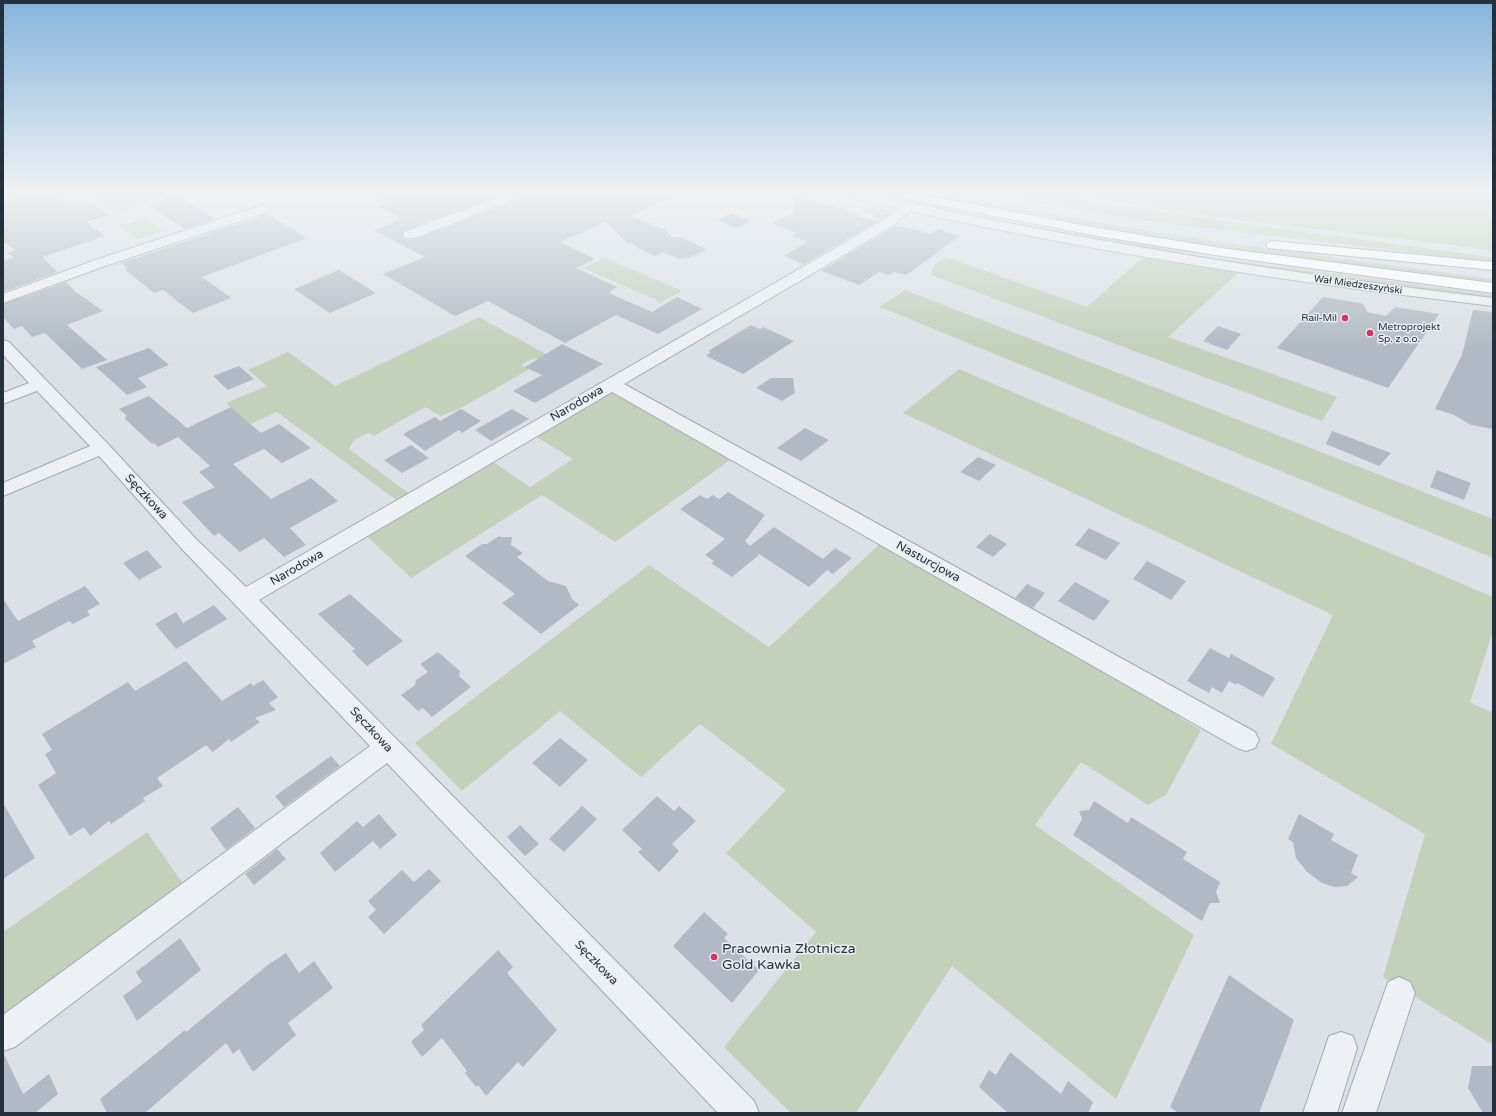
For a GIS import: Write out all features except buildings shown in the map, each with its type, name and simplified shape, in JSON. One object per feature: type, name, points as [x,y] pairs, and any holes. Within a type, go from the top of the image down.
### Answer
[{"type":"main road","name":"Wał Miedzeszyński","points":[[1181,245],[1493,288]]},
{"type":"main road","points":[[1263,245],[1493,274]]},
{"type":"main road","points":[[1273,245],[1493,266]]},
{"type":"street","points":[[3,299],[100,263],[154,245]]},
{"type":"street","name":"Narodowa","points":[[244,598],[849,245]]},
{"type":"street","name":"Wał Miedzeszyński","points":[[1106,245],[1152,254],[1338,283],[1493,302]]},
{"type":"street","name":"Sęczkowa","points":[[3,345],[39,385],[101,448],[212,569],[244,598],[387,748],[742,1113]]},
{"type":"street","name":"Nasturcjowa","points":[[611,384],[1246,740]]},
{"type":"street","points":[[3,400],[39,385]]},
{"type":"street","points":[[3,490],[101,448]]},
{"type":"street","points":[[3,1035],[387,748]]},
{"type":"street","points":[[1359,1113],[1399,993]]},
{"type":"street","points":[[1320,1113],[1341,1048]]},
{"type":"green space","points":[[1127,245],[1153,245],[1204,253],[1164,252]]},
{"type":"green space","points":[[1208,245],[1242,245],[1493,279],[1493,283]]},
{"type":"green space","points":[[1350,245],[1402,245],[1493,258],[1493,262]]},
{"type":"green space","points":[[1451,245],[1493,245],[1493,250]]},
{"type":"green space","points":[[946,257],[1087,307],[1142,258],[1238,273],[1168,337],[1337,397],[1322,421],[931,275],[934,265]]},
{"type":"green space","points":[[605,258],[682,291],[661,302],[583,268]]},
{"type":"green space","points":[[1193,259],[1230,260],[1493,295],[1493,299]]},
{"type":"green space","points":[[905,290],[1493,519],[1493,558],[880,307]]},
{"type":"green space","points":[[479,317],[551,357],[544,361],[532,359],[527,361],[521,365],[530,369],[461,408],[441,416],[425,407],[374,436],[368,433],[354,440],[349,449],[411,495],[399,502],[277,412],[251,424],[226,403],[267,386],[248,370],[288,352],[335,386]]},
{"type":"green space","points":[[959,369],[1493,597],[1493,631],[1470,702],[1493,713],[1493,1045],[1383,977],[1425,834],[1271,744],[1333,615],[903,413]]},
{"type":"green space","points":[[611,389],[733,458],[615,542],[542,495],[411,578],[368,537],[367,535],[492,461],[530,487],[573,459],[533,435]]},
{"type":"green space","points":[[883,541],[1180,710],[1179,717],[1201,730],[1166,795],[1148,805],[1081,762],[1035,825],[1194,935],[1116,1099],[952,966],[856,1113],[791,1113],[724,1047],[816,932],[726,853],[786,790],[700,724],[641,777],[560,711],[462,791],[415,743],[649,565],[769,647]]},
{"type":"green space","points":[[147,832],[186,888],[3,1023],[3,932]]},
{"type":"place","name":"Rail-Mil","points":[[1345,318]]},
{"type":"place","name":"Metroprojekt Sp. z o.o.","points":[[1370,333]]},
{"type":"place","name":"Pracownia Złotnicza Gold Kawka","points":[[714,957]]}]
